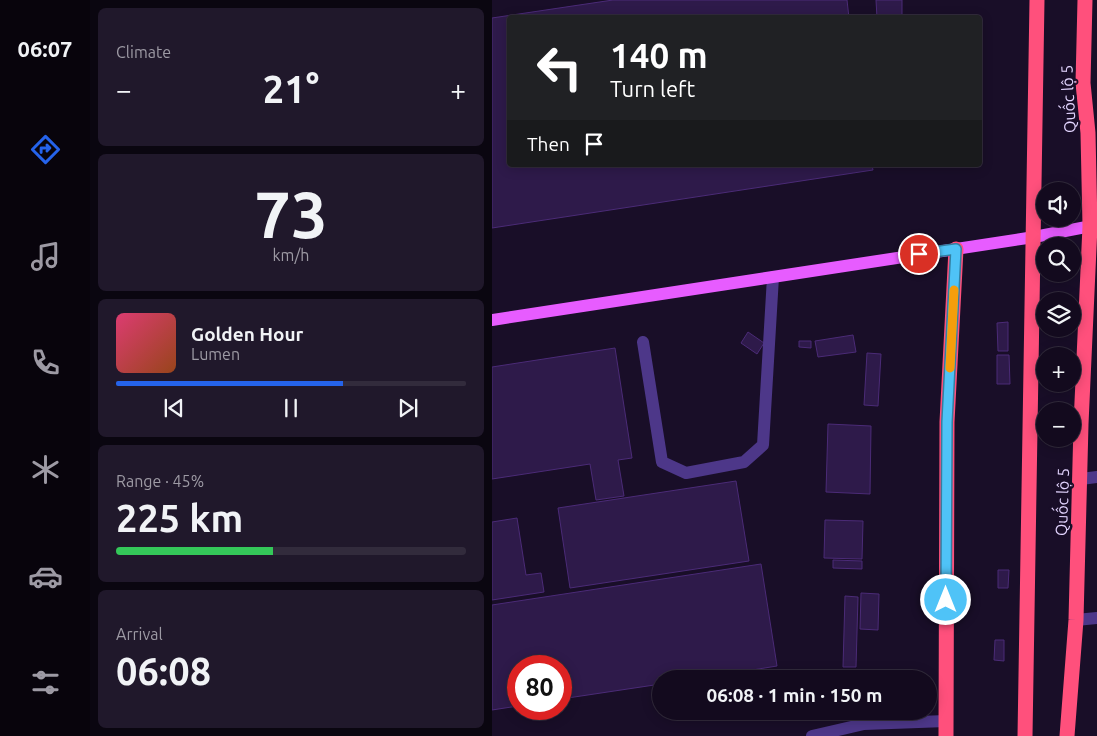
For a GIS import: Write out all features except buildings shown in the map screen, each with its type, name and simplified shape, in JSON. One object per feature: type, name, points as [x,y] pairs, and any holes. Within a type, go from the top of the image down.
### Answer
[{"type":"highway","name":"Quốc lộ 5","points":[[1025,736],[1037,0]]},
{"type":"highway","name":"Quốc lộ 5","points":[[1068,736],[1076,620],[1093,225],[1092,132],[1083,84],[1085,0]]},
{"type":"highway","points":[[946,728],[947,422],[956,249]]},
{"type":"main road","points":[[492,320],[1034,237],[1093,225]]},
{"type":"lane","points":[[643,342],[662,462],[686,473],[744,462],[763,445],[773,277]]},
{"type":"lane","points":[[1081,479],[1096,477]]},
{"type":"lane","points":[[1076,620],[1096,618]]},
{"type":"lane","points":[[812,736],[864,724],[946,728]]},
{"type":"slow traffic","points":[[950,368],[954,290]]},
{"type":"route","points":[[919,254],[956,249],[947,422],[946,600]]}]
